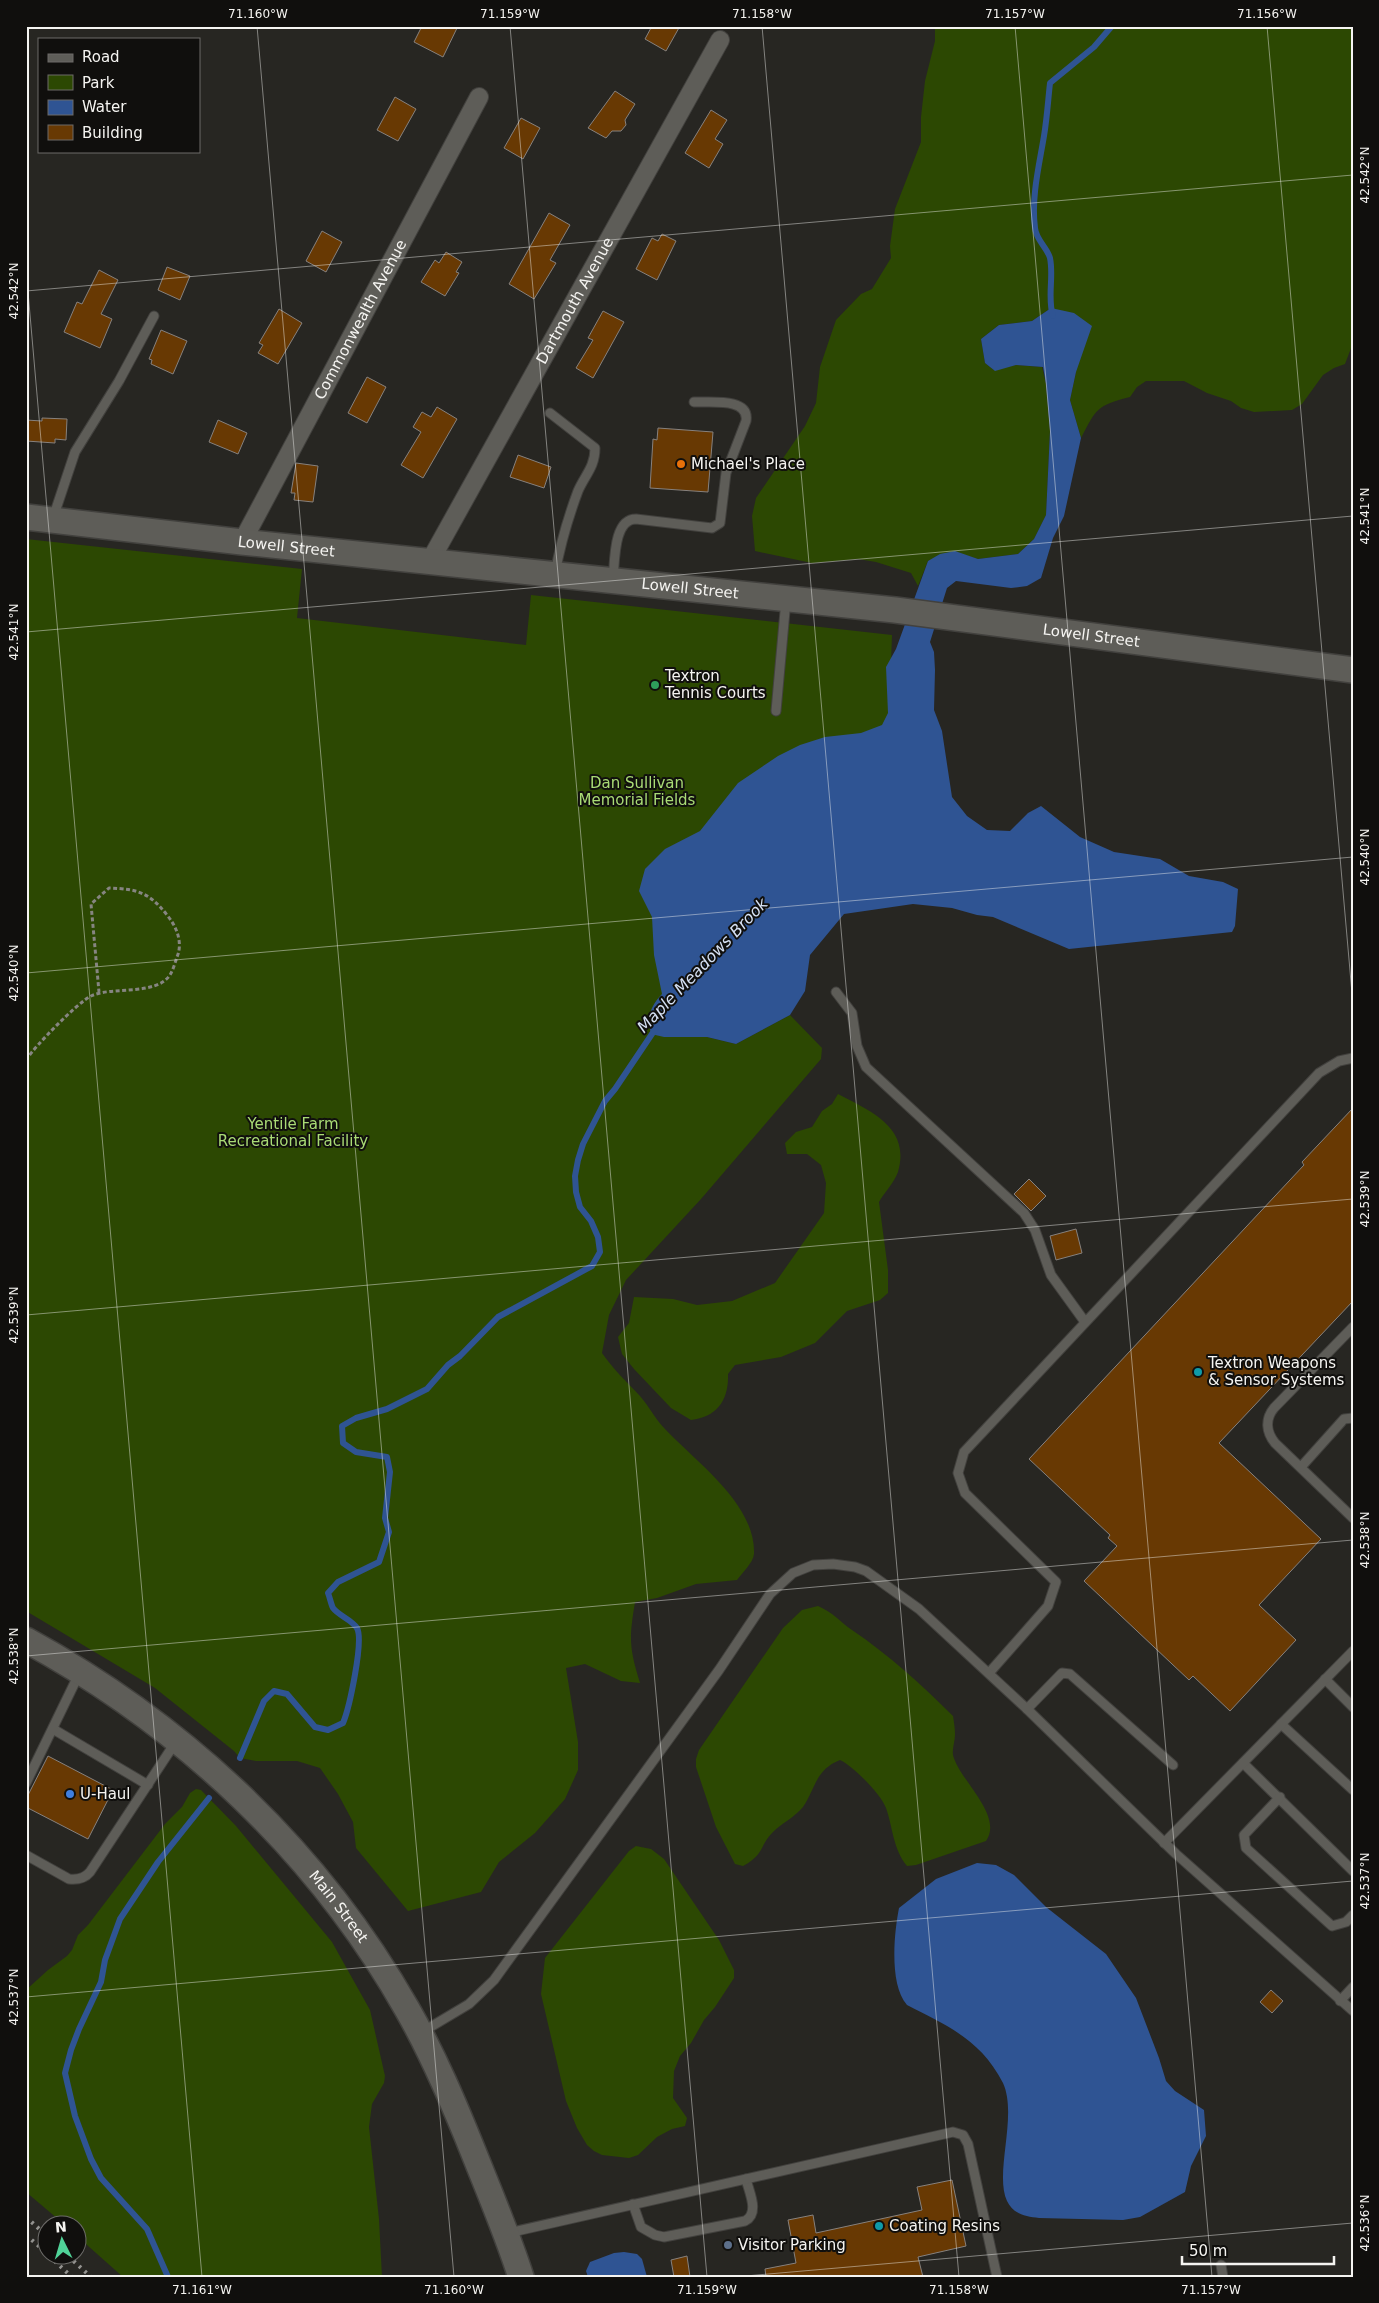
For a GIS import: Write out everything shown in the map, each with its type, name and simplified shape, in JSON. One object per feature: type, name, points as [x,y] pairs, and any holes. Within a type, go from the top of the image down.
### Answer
[{"type":"main road","name":"Lowell Street","points":[[26,517],[242,542],[895,610],[1353,670]]},
{"type":"main road","name":"Main Street","points":[[26,1640],[114,1693],[178,1740],[240,1795],[304,1862],[367,1946],[420,2034],[448,2091],[520,2276]]},
{"type":"street","name":"Dartmouth Avenue","points":[[430,561],[720,40]]},
{"type":"street","name":"Commonwealth Avenue","points":[[242,542],[479,97]]},
{"type":"lane","points":[[52,520],[75,452],[119,381],[154,316]]},
{"type":"lane","points":[[613,580],[619,532],[622,524],[627,520],[636,519],[712,528],[720,523],[726,473],[746,421],[746,413],[742,407],[735,404],[694,402]]},
{"type":"lane","points":[[550,413],[595,448],[595,460],[579,488],[562,538],[555,574]]},
{"type":"lane","points":[[776,710],[786,598]]},
{"type":"lane","points":[[836,992],[852,1013],[857,1046],[866,1068],[1024,1213],[1035,1230],[1051,1275],[1085,1322]]},
{"type":"lane","points":[[989,1674],[1048,1606],[1056,1582],[965,1493],[959,1480],[960,1459],[968,1447],[1319,1073],[1339,1061],[1353,1058]]},
{"type":"lane","points":[[1353,1327],[1274,1408],[1269,1416],[1268,1430],[1272,1439],[1353,1518]]},
{"type":"lane","points":[[1300,1467],[1344,1419],[1353,1418]]},
{"type":"lane","points":[[420,2034],[469,2004],[494,1980],[719,1670],[770,1594],[793,1573],[813,1565],[824,1564],[844,1565],[866,1571],[919,1609],[1027,1709],[1164,1842],[1353,2011]]},
{"type":"lane","points":[[1164,1842],[1353,1651]]},
{"type":"lane","points":[[26,1783],[81,1672]]},
{"type":"lane","points":[[1027,1709],[1062,1673],[1070,1674],[1173,1765]]},
{"type":"lane","points":[[1325,1679],[1353,1707]]},
{"type":"lane","points":[[1281,1724],[1353,1790]]},
{"type":"lane","points":[[53,1729],[148,1785]]},
{"type":"lane","points":[[26,1855],[70,1879],[77,1880],[85,1877],[178,1740]]},
{"type":"lane","points":[[1243,1763],[1280,1797],[1353,1871]]},
{"type":"lane","points":[[1280,1797],[1244,1834],[1246,1848],[1332,1926],[1346,1922],[1353,1915]]},
{"type":"lane","points":[[1340,2001],[1353,1986]]},
{"type":"lane","points":[[505,2234],[950,2132],[960,2133],[968,2144],[997,2277]]},
{"type":"lane","points":[[633,2204],[641,2227],[661,2237],[745,2220],[751,2216],[753,2210],[746,2179]]},
{"type":"lane","points":[[1221,2265],[1223,2277]]},
{"type":"path","points":[[26,1060],[34,1048],[88,997],[99,992],[148,988],[169,977],[180,951],[176,927],[158,904],[134,888],[109,888],[91,904],[99,992]]},
{"type":"green space","points":[[935,26],[1353,26],[1353,343],[1345,364],[1323,375],[1302,404],[1292,410],[1254,412],[1241,408],[1231,401],[1207,393],[1184,381],[1146,381],[1137,387],[1130,397],[1110,403],[1099,410],[1081,438],[1070,400],[1076,372],[1051,308],[1032,321],[999,325],[981,339],[985,363],[994,370],[1016,365],[1042,367],[1046,384],[1050,431],[1046,515],[1034,539],[1018,554],[978,559],[955,552],[928,561],[918,586],[911,573],[876,562],[858,559],[812,563],[755,551],[752,516],[756,498],[805,426],[816,403],[820,367],[836,320],[861,294],[872,289],[891,258],[890,246],[895,209],[921,142],[921,117],[925,81],[935,41]]},
{"type":"green space","points":[[26,539],[302,569],[297,618],[526,645],[531,595],[892,635],[886,804],[664,1037],[707,1037],[736,1044],[790,1015],[822,1048],[821,1059],[701,1199],[626,1280],[609,1315],[602,1353],[643,1400],[661,1425],[722,1485],[735,1501],[745,1518],[752,1536],[754,1554],[750,1564],[737,1580],[696,1584],[657,1598],[635,1602],[631,1643],[640,1683],[621,1681],[585,1664],[566,1668],[578,1742],[578,1770],[565,1799],[535,1833],[499,1862],[481,1892],[408,1911],[356,1848],[353,1822],[338,1794],[320,1768],[297,1761],[256,1761],[240,1758],[234,1751],[155,1688],[26,1611]]},
{"type":"green space","points":[[838,1094],[863,1107],[885,1122],[899,1143],[898,1172],[879,1202],[888,1270],[888,1293],[880,1300],[847,1311],[815,1343],[781,1357],[735,1365],[728,1374],[726,1392],[720,1406],[708,1415],[691,1420],[671,1408],[622,1354],[618,1337],[629,1323],[634,1297],[673,1299],[697,1305],[732,1301],[775,1283],[824,1213],[826,1183],[821,1165],[807,1154],[787,1154],[785,1143],[796,1132],[812,1127],[822,1111],[832,1104]]},
{"type":"green space","points":[[818,1606],[832,1614],[892,1660],[953,1716],[955,1735],[953,1755],[957,1765],[985,1809],[990,1831],[986,1841],[916,1865],[907,1866],[899,1853],[886,1808],[879,1795],[852,1768],[840,1760],[832,1764],[821,1774],[803,1807],[773,1832],[755,1858],[743,1866],[735,1864],[716,1827],[696,1767],[696,1759],[699,1750],[783,1628],[802,1610]]},
{"type":"green space","points":[[196,1789],[201,1790],[236,1826],[332,1942],[370,2010],[385,2076],[384,2083],[372,2104],[369,2127],[379,2219],[382,2277],[123,2277],[88,2246],[88,2216],[54,2216],[26,2192],[26,1990],[72,1950],[78,1935],[88,1925],[165,1824],[182,1807],[190,1793]]},
{"type":"green space","points":[[636,1846],[651,1849],[664,1859],[719,1940],[734,1970],[734,1978],[704,2020],[691,2043],[680,2056],[674,2071],[673,2098],[687,2118],[685,2126],[672,2129],[657,2137],[638,2155],[629,2158],[602,2155],[594,2151],[587,2145],[577,2128],[566,2101],[541,1994],[545,1958],[629,1851]]},
{"type":"water","points":[[1051,308],[1074,313],[1092,326],[1076,372],[1070,400],[1081,438],[1064,516],[1053,538],[1041,578],[1027,586],[1011,588],[956,581],[947,588],[930,642],[934,652],[934,710],[942,731],[952,797],[967,816],[987,830],[1010,831],[1028,813],[1041,806],[1080,837],[1114,852],[1160,859],[1189,876],[1223,882],[1238,889],[1235,926],[1232,932],[1069,949],[993,917],[952,908],[913,904],[844,914],[810,955],[805,991],[790,1015],[736,1044],[707,1037],[664,1037],[651,1034],[649,1022],[651,1012],[662,994],[654,955],[652,917],[639,891],[645,869],[665,849],[700,831],[738,783],[778,756],[800,745],[825,737],[861,733],[882,725],[888,713],[886,667],[896,649],[928,561],[940,554],[955,551],[978,559],[1018,554],[1034,539],[1046,515],[1050,431],[1043,367],[1016,365],[995,371],[985,363],[981,339],[999,325],[1032,321]]},
{"type":"water","points":[[977,1863],[996,1865],[1014,1875],[1046,1907],[1106,1954],[1136,1998],[1166,2081],[1175,2091],[1204,2110],[1206,2136],[1191,2166],[1185,2192],[1140,2217],[1123,2220],[1039,2218],[1025,2216],[1016,2212],[1007,2201],[1004,2189],[1003,2175],[1008,2111],[1007,2096],[1003,2083],[994,2068],[974,2045],[950,2028],[907,2005],[901,1996],[897,1985],[894,1958],[899,1908],[936,1879]]},
{"type":"water","points":[[614,2253],[637,2254],[642,2259],[647,2277],[588,2277],[586,2271],[590,2262]]},
{"type":"building","points":[[422,26],[458,26],[443,57],[414,42]]},
{"type":"building","points":[[652,26],[680,26],[666,51],[645,39]]},
{"type":"building","points":[[615,91],[635,104],[625,120],[626,125],[621,131],[612,131],[606,138],[588,128]]},
{"type":"building","points":[[395,97],[416,109],[398,141],[377,130]]},
{"type":"building","points":[[711,110],[727,120],[715,139],[723,144],[709,168],[685,153]]},
{"type":"building","points":[[521,118],[540,128],[523,159],[504,148]]},
{"type":"building","points":[[549,213],[570,225],[550,260],[556,263],[534,299],[509,284]]},
{"type":"building","points":[[322,231],[342,242],[326,272],[306,261]]},
{"type":"building","points":[[662,234],[676,241],[657,280],[636,269],[652,238],[658,241]]},
{"type":"building","points":[[446,252],[462,262],[456,272],[459,273],[445,296],[421,282],[435,260],[439,263]]},
{"type":"building","points":[[167,267],[190,276],[180,300],[158,290]]},
{"type":"building","points":[[99,270],[118,280],[101,314],[112,319],[100,348],[64,332],[77,302],[82,304]]},
{"type":"building","points":[[279,309],[302,323],[278,364],[258,353],[263,345],[259,343]]},
{"type":"building","points":[[603,311],[624,322],[593,378],[576,368],[593,340],[588,338]]},
{"type":"building","points":[[161,330],[187,341],[173,374],[151,364],[152,360],[149,359]]},
{"type":"building","points":[[367,377],[386,387],[367,423],[348,413]]},
{"type":"building","points":[[437,407],[457,419],[423,478],[401,465],[421,432],[413,427],[422,412],[431,417]]},
{"type":"building","points":[[42,418],[67,419],[66,440],[55,439],[55,443],[26,441],[26,420],[42,421]]},
{"type":"building","points":[[218,420],[247,433],[238,454],[209,442]]},
{"type":"building","name":"Michael's Place","points":[[658,428],[713,432],[708,492],[650,488],[653,439],[657,440]]},
{"type":"building","points":[[518,455],[551,467],[544,488],[510,477]]},
{"type":"building","points":[[296,463],[318,466],[313,502],[294,500],[295,493],[291,493]]},
{"type":"building","name":"Textron Weapons & Sensor Systems","points":[[1353,1108],[1353,1301],[1219,1443],[1321,1539],[1259,1605],[1296,1640],[1230,1711],[1193,1676],[1189,1680],[1084,1581],[1117,1546],[1108,1538],[1110,1535],[1029,1459],[1304,1165],[1302,1162]]},
{"type":"building","points":[[1029,1179],[1046,1196],[1031,1211],[1014,1194]]},
{"type":"building","points":[[1076,1229],[1082,1253],[1056,1260],[1050,1236]]},
{"type":"building","name":"U-Haul","points":[[48,1756],[113,1790],[88,1839],[26,1807],[26,1799]]},
{"type":"building","points":[[1271,1990],[1283,2001],[1272,2013],[1260,2002]]},
{"type":"building","name":"Coating Resins","points":[[952,2180],[966,2246],[918,2257],[923,2277],[766,2277],[765,2269],[796,2263],[788,2220],[813,2215],[816,2233],[922,2210],[917,2187]]},
{"type":"building","points":[[687,2256],[690,2277],[674,2277],[671,2260]]},
{"type":"waterway","name":"Maple Meadows Brook","points":[[1053,316],[1051,309],[1050,258],[1047,250],[1039,240],[1034,217],[1036,182],[1050,83],[1094,47],[1112,26]]},
{"type":"waterway","name":"Maple Meadows Brook","points":[[240,1758],[264,1701],[274,1691],[287,1694],[315,1727],[328,1730],[343,1723],[346,1715],[355,1675],[359,1635],[357,1628],[333,1608],[328,1593],[338,1582],[379,1562],[389,1532],[385,1518],[390,1472],[387,1457],[356,1452],[343,1443],[342,1426],[356,1418],[387,1409],[427,1389],[448,1365],[460,1356],[498,1317],[592,1266],[600,1252],[598,1237],[591,1221],[580,1207],[576,1192],[575,1176],[578,1160],[583,1144],[605,1101],[656,1028]]},
{"type":"waterway","name":"Maple Meadows Brook","points":[[168,2277],[147,2229],[101,2178],[91,2159],[75,2116],[65,2073],[79,2029],[101,1982],[105,1960],[120,1919],[158,1862],[209,1798]]},
{"type":"railway","points":[[26,2217],[38,2228]]},
{"type":"railway","points":[[26,2235],[38,2245]]},
{"type":"railway","points":[[60,2266],[72,2277]]},
{"type":"railway","points":[[79,2266],[91,2277]]},
{"type":"place","name":"Michael's Place","points":[[681,464]]},
{"type":"place","name":"Textron Tennis Courts","points":[[655,685]]},
{"type":"place","name":"Textron Weapons & Sensor Systems","points":[[1198,1372]]},
{"type":"place","name":"U-Haul","points":[[70,1794]]},
{"type":"place","name":"Coating Resins","points":[[879,2226]]},
{"type":"place","name":"Visitor Parking","points":[[728,2245]]},
{"type":"park label","name":"Dan Sullivan Memorial Fields","points":[[637,792]]},
{"type":"park label","name":"Yentile Farm Recreational Facility","points":[[293,1132]]}]
